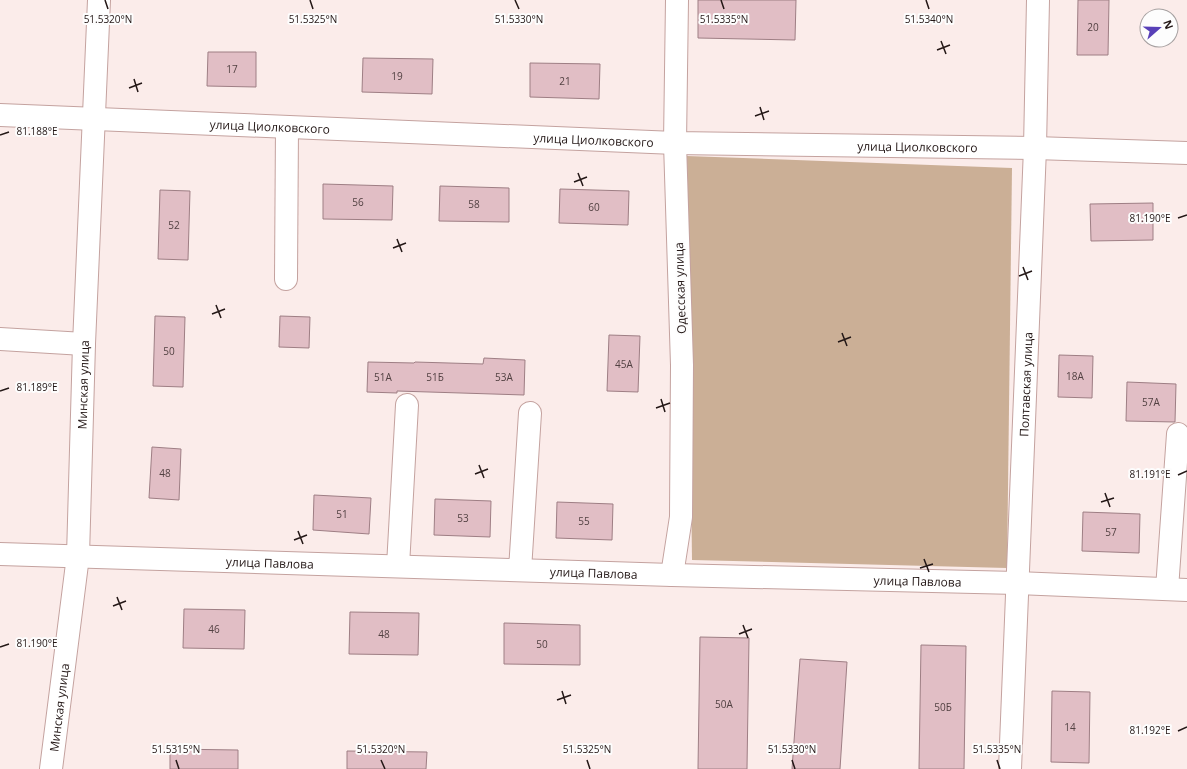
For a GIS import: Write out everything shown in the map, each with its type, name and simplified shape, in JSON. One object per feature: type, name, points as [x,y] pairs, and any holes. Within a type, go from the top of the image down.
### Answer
[{"type":"street","name":"Минская улица","points":[[51,769],[78,556],[84,344],[100,0]]},
{"type":"street","name":"Одесская улица","points":[[672,575],[681,517],[682,365],[675,142],[677,0]]},
{"type":"street","name":"Полтавская улица","points":[[1010,769],[1016,583],[1035,148],[1038,0]]},
{"type":"street","name":"улица Циолковского","points":[[0,116],[675,142],[1035,148],[1187,153]]},
{"type":"street","points":[[286,279],[287,127]]},
{"type":"street","points":[[0,339],[84,344]]},
{"type":"street","points":[[398,566],[407,405]]},
{"type":"street","points":[[520,570],[530,413]]},
{"type":"street","points":[[1177,590],[1178,434]]},
{"type":"street","name":"улица Павлова","points":[[0,554],[672,575],[1016,583],[1177,590]]},
{"type":"shaded area","points":[[687,156],[1012,168],[1007,568],[692,560]]},
{"type":"building","points":[[698,0],[796,0],[795,40],[698,38]]},
{"type":"building","points":[[1078,0],[1109,0],[1108,55],[1077,55]]},
{"type":"building","points":[[208,52],[256,52],[256,87],[207,86]]},
{"type":"building","points":[[363,58],[433,59],[432,94],[362,92]]},
{"type":"building","points":[[530,63],[600,64],[599,99],[530,97]]},
{"type":"building","points":[[323,184],[393,186],[392,220],[323,219]]},
{"type":"building","points":[[440,186],[509,188],[509,222],[439,221]]},
{"type":"building","points":[[560,189],[629,191],[628,225],[559,223]]},
{"type":"building","points":[[160,190],[190,191],[188,260],[158,259]]},
{"type":"building","points":[[1153,203],[1153,240],[1091,241],[1090,204]]},
{"type":"building","points":[[155,316],[185,317],[183,387],[153,386]]},
{"type":"building","points":[[280,316],[310,317],[309,348],[279,347]]},
{"type":"building","points":[[609,335],[640,336],[638,392],[607,391]]},
{"type":"building","points":[[1059,355],[1093,356],[1092,398],[1058,397]]},
{"type":"building","points":[[484,358],[525,360],[524,395],[397,391],[397,393],[367,392],[368,362],[483,364]]},
{"type":"building","points":[[1127,382],[1176,384],[1175,422],[1126,421]]},
{"type":"building","points":[[152,447],[181,449],[179,500],[149,498]]},
{"type":"building","points":[[314,495],[371,498],[369,534],[313,530]]},
{"type":"building","points":[[435,499],[491,501],[490,537],[434,535]]},
{"type":"building","points":[[557,502],[613,504],[612,540],[556,538]]},
{"type":"building","points":[[1083,512],[1140,514],[1139,553],[1082,551]]},
{"type":"building","points":[[184,609],[245,610],[244,649],[183,648]]},
{"type":"building","points":[[350,612],[419,613],[418,655],[349,654]]},
{"type":"building","points":[[504,623],[580,625],[580,665],[504,664]]},
{"type":"building","points":[[700,637],[749,638],[747,769],[698,769]]},
{"type":"building","points":[[921,645],[966,646],[964,769],[919,769]]},
{"type":"building","points":[[800,659],[847,662],[840,769],[792,769]]},
{"type":"building","points":[[1052,691],[1090,692],[1089,763],[1051,762]]},
{"type":"building","points":[[170,749],[238,750],[238,769],[170,769]]},
{"type":"building","points":[[347,751],[427,752],[426,769],[347,769]]}]
